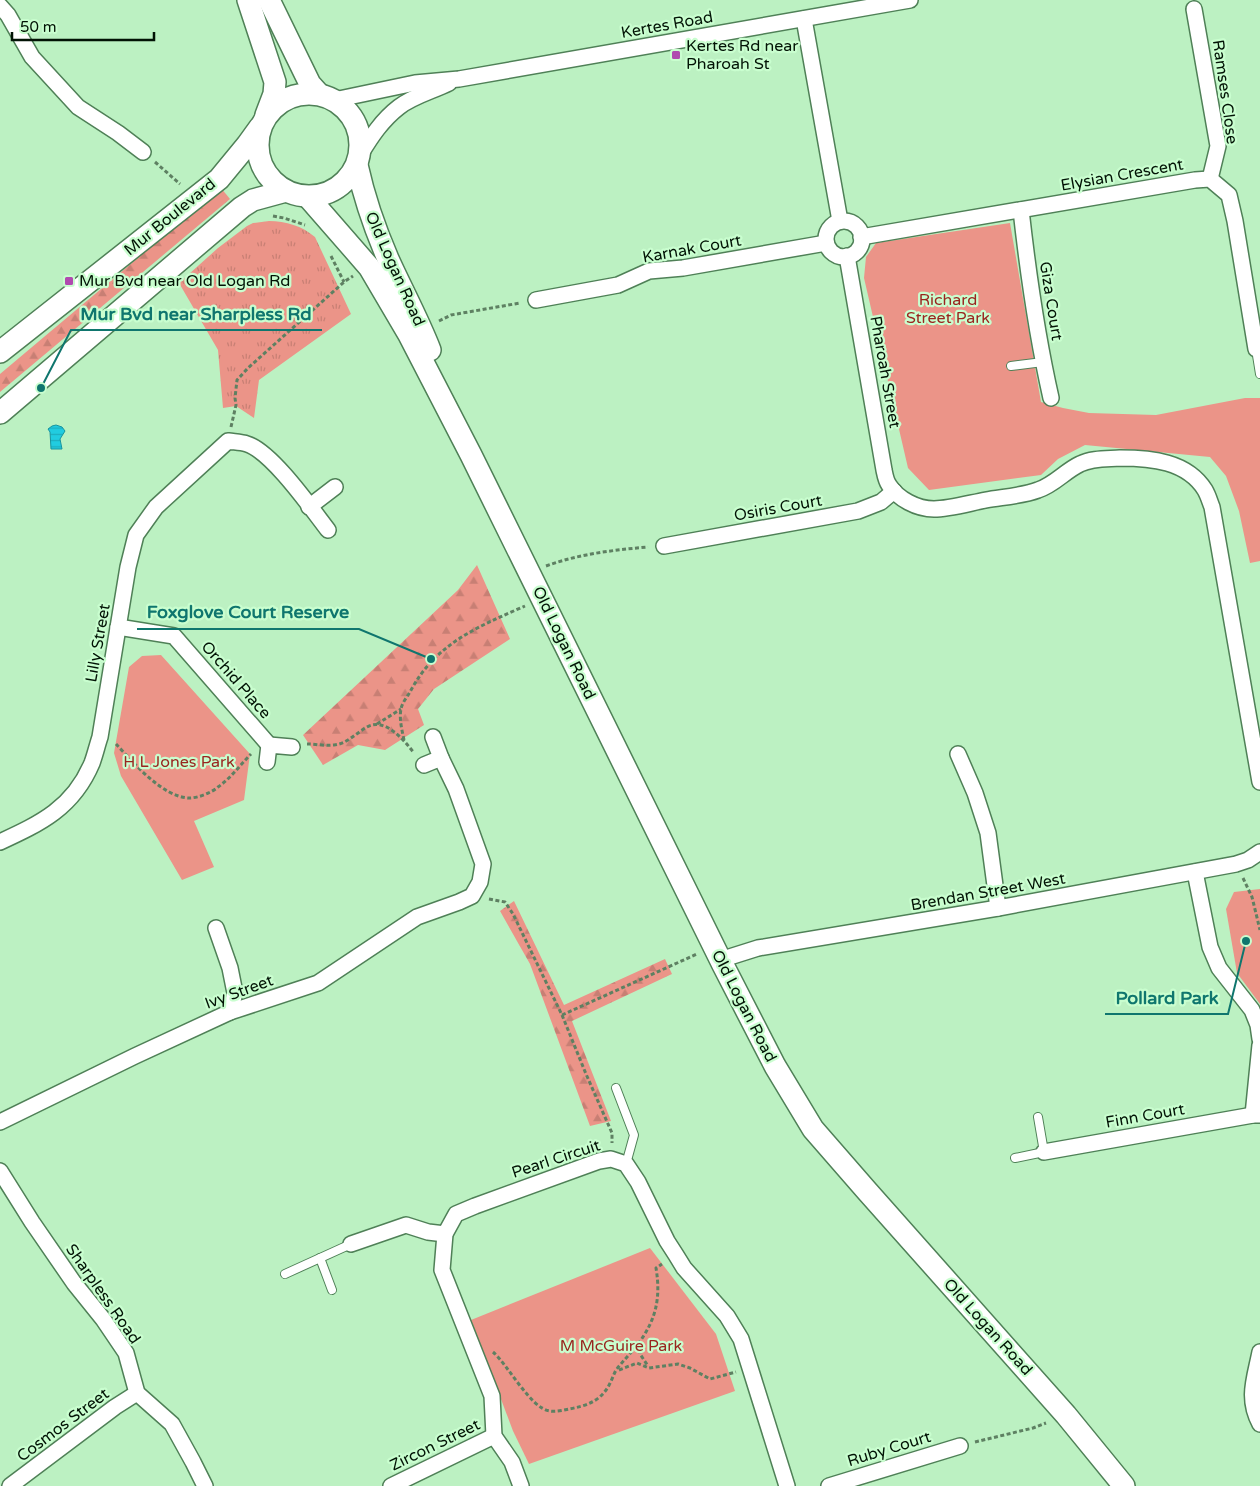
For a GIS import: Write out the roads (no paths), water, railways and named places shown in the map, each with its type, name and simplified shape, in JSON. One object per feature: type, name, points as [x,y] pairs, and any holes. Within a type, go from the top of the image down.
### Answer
[{"type":"main road","points":[[248,0],[275,82],[274,94],[258,141],[258,153],[263,169],[273,182],[286,191],[308,197],[323,195],[337,188],[349,178],[358,160],[361,139],[356,124],[347,110],[310,84],[268,0]]},
{"type":"main road","points":[[263,122],[275,106],[288,98],[303,94],[326,97]]},
{"type":"main road","name":"Mur Boulevard","points":[[0,352],[219,179],[248,145],[263,122]]},
{"type":"main road","name":"Old Logan Road","points":[[358,160],[363,193],[388,260],[422,330],[471,455]]},
{"type":"main road","points":[[0,413],[242,207],[253,200],[286,191]]},
{"type":"main road","name":"Old Logan Road","points":[[308,197],[369,267],[409,335],[471,455],[717,954],[775,1066],[814,1129],[1066,1415],[1124,1486]]},
{"type":"street","name":"Kertes Road","points":[[326,97],[414,82],[459,79],[910,0]]},
{"type":"street","points":[[0,6],[8,14],[32,57],[78,107],[143,152]]},
{"type":"street","name":"Ramses Close","points":[[1194,9],[1218,146],[1210,179]]},
{"type":"street","points":[[804,19],[840,221]]},
{"type":"street","name":"Kertes Road","points":[[358,160],[380,124],[400,106],[459,79]]},
{"type":"street","points":[[1210,179],[1229,195],[1256,349]]},
{"type":"street","name":"Elysian Crescent","points":[[862,237],[1210,179]]},
{"type":"street","name":"Giza Court","points":[[1021,210],[1043,362],[1051,398]]},
{"type":"street","points":[[840,221],[854,224],[862,237],[856,252],[842,257],[834,254],[826,243],[828,230],[840,221]]},
{"type":"street","name":"Karnak Court","points":[[536,300],[618,285],[649,271],[683,268],[826,243]]},
{"type":"street","name":"Pharoah Street","points":[[847,256],[884,470],[888,483],[894,491]]},
{"type":"street","name":"Lilly Street","points":[[0,842],[57,812],[70,798],[92,763],[100,737],[128,567],[136,535],[156,507],[228,441],[247,444],[263,454],[275,465],[310,507]]},
{"type":"street","points":[[894,491],[903,500],[919,507],[934,509],[1039,490],[1080,464],[1090,460],[1103,459],[1159,460],[1175,465],[1196,479],[1206,491],[1212,507],[1260,782]]},
{"type":"street","points":[[328,530],[310,507],[334,487]]},
{"type":"street","name":"Osiris Court","points":[[664,546],[858,511],[881,502],[894,491]]},
{"type":"street","name":"Orchid Place","points":[[118,627],[174,636],[269,745]]},
{"type":"street","points":[[422,759],[441,758],[433,737]]},
{"type":"street","points":[[267,762],[269,745],[292,746]]},
{"type":"street","points":[[958,754],[975,793],[988,834],[998,908]]},
{"type":"street","name":"Ivy Street","points":[[0,1122],[230,1012],[318,983],[417,917],[472,896],[480,882],[483,864],[456,789],[441,758]]},
{"type":"street","name":"Brendan Street West","points":[[717,954],[998,908],[1195,872],[1236,864],[1248,860],[1260,852]]},
{"type":"street","points":[[1195,872],[1210,947],[1219,968],[1252,1010],[1258,1025],[1260,1039]]},
{"type":"street","points":[[216,928],[230,968],[235,993],[230,1012]]},
{"type":"street","points":[[1256,1115],[1260,1046]]},
{"type":"street","name":"Finn Court","points":[[1044,1152],[1256,1115]]},
{"type":"street","name":"Pearl Circuit","points":[[494,1436],[492,1396],[442,1270],[445,1234],[456,1214],[475,1206],[599,1161],[611,1159],[626,1164]]},
{"type":"street","points":[[626,1164],[638,1182],[667,1241],[684,1268],[727,1316],[741,1339],[788,1486]]},
{"type":"street","name":"Sharpless Road","points":[[0,1171],[74,1283],[103,1318],[126,1353],[138,1393]]},
{"type":"street","points":[[351,1244],[406,1225],[428,1232],[445,1234]]},
{"type":"street","points":[[1260,1352],[1252,1384],[1252,1400],[1255,1414],[1260,1424]]},
{"type":"street","points":[[138,1393],[172,1424],[205,1486]]},
{"type":"street","name":"Cosmos Street","points":[[10,1486],[115,1407],[138,1393]]},
{"type":"street","points":[[494,1436],[512,1462],[521,1486]]},
{"type":"street","name":"Zircon Street","points":[[391,1486],[494,1436]]},
{"type":"street","name":"Ruby Court","points":[[829,1486],[960,1446]]},
{"type":"lane","points":[[1256,349],[1260,373]]},
{"type":"lane","points":[[1011,366],[1043,362]]},
{"type":"lane","points":[[616,1088],[634,1135],[626,1164]]},
{"type":"lane","points":[[1038,1117],[1044,1152]]},
{"type":"lane","name":"Finn Court","points":[[1015,1158],[1044,1152]]},
{"type":"lane","points":[[285,1274],[351,1244]]},
{"type":"lane","points":[[320,1258],[332,1290]]},
{"type":"water","points":[[56,425],[62,427],[65,431],[60,439],[62,449],[51,449],[50,432],[48,429]]},
{"type":"place","name":"Kertes Rd near Pharoah St","points":[[676,55]]},
{"type":"place","name":"Mur Bvd near Old Logan Rd","points":[[69,281]]},
{"type":"place","name":"Mur Bvd near Sharpless Rd","points":[[41,388]]},
{"type":"place","name":"Foxglove Court Reserve","points":[[431,659]]},
{"type":"place","name":"Pollard Park","points":[[1246,941]]},
{"type":"park label","name":"Richard Street Park","points":[[948,309]]},
{"type":"park label","name":"H L Jones Park","points":[[179,762]]},
{"type":"park label","name":"M McGuire Park","points":[[621,1346]]}]
